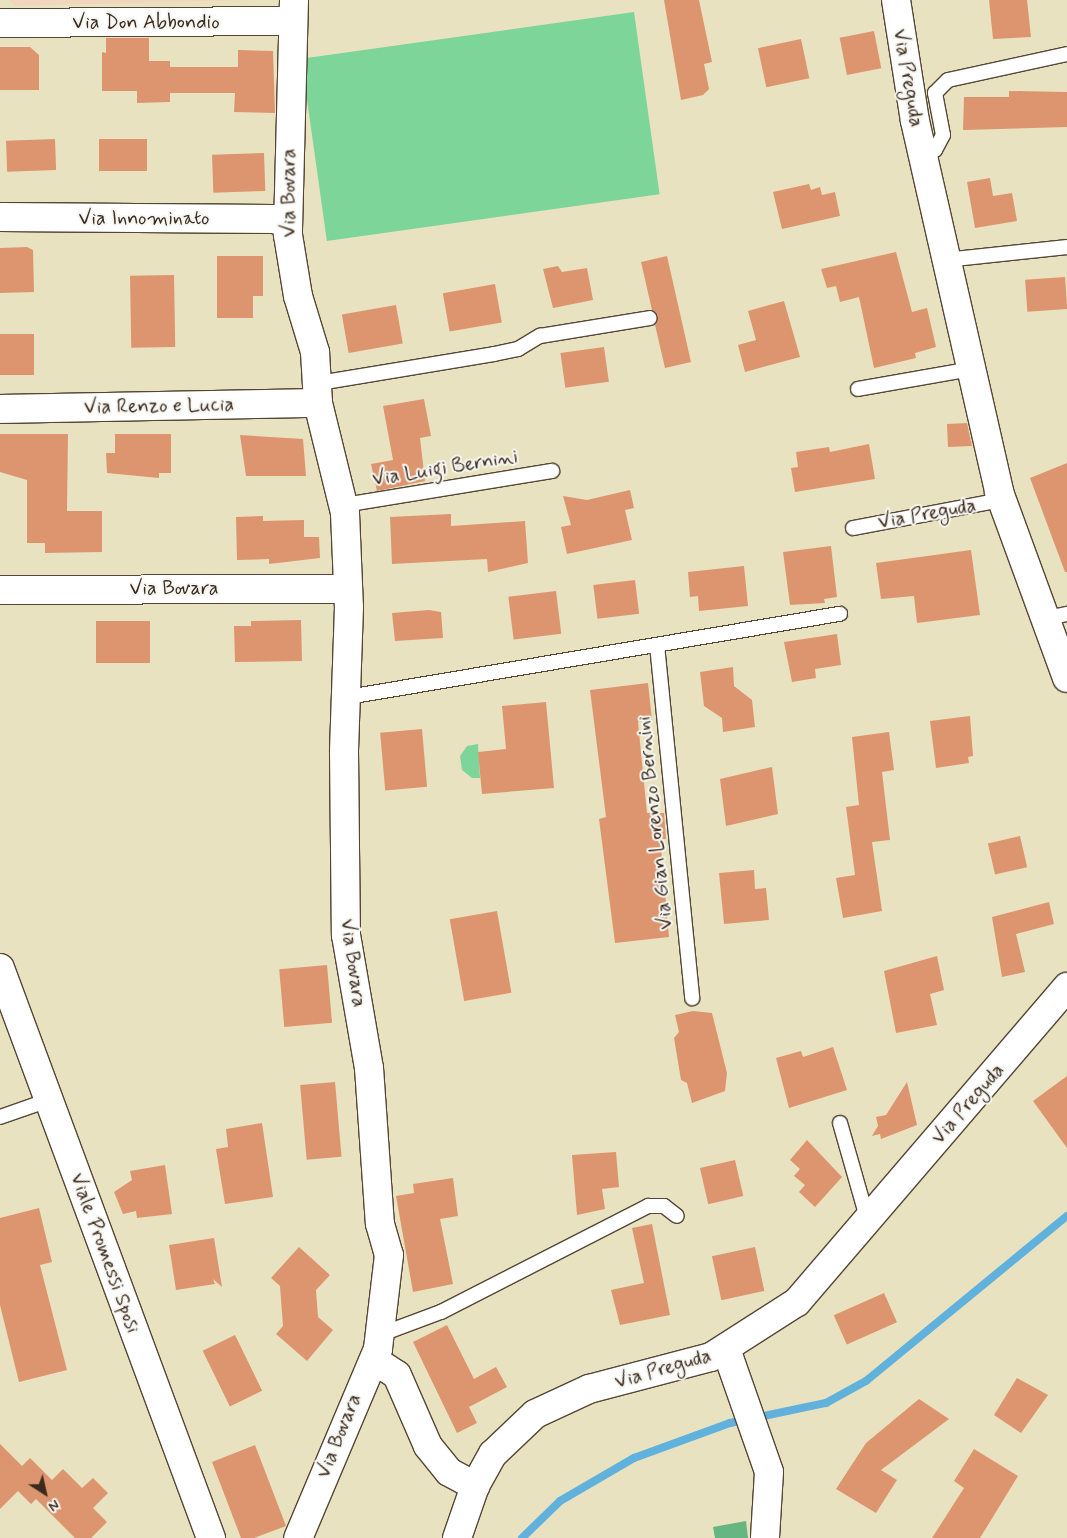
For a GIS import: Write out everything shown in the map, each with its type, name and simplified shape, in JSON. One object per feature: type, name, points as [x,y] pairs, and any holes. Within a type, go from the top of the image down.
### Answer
[{"type":"street","name":"Via Preguda","points":[[896,0],[922,155],[1001,500],[1055,617],[1067,678]]},
{"type":"street","name":"Via Don Abbondio","points":[[0,23],[293,10]]},
{"type":"street","name":"Via Bovara","points":[[293,10],[287,223],[296,284],[315,352],[319,393],[344,505],[348,588],[348,697],[344,752],[346,935],[372,1091],[380,1224],[389,1255],[377,1347],[298,1538]]},
{"type":"street","name":"Via Innominato","points":[[0,217],[274,219],[287,223]]},
{"type":"street","name":"Via Renzo e Lucia","points":[[0,409],[319,393]]},
{"type":"street","name":"Via Bovara","points":[[0,590],[348,588]]},
{"type":"street","name":"Viale Promessi Sposi","points":[[0,968],[211,1538]]},
{"type":"street","name":"Via Preguda","points":[[458,1538],[475,1486],[505,1439],[543,1410],[589,1390],[687,1366],[726,1349],[797,1302],[867,1218],[1067,987]]},
{"type":"street","points":[[377,1347],[397,1376],[428,1446],[450,1472],[475,1486]]},
{"type":"street","points":[[726,1349],[769,1472],[766,1538]]},
{"type":"lane","name":"Via Preguda","points":[[922,155],[936,150],[944,135],[935,93],[948,80],[1067,54]]},
{"type":"lane","points":[[945,260],[1067,246]]},
{"type":"lane","points":[[319,393],[518,349],[540,336],[650,318]]},
{"type":"lane","points":[[858,389],[972,369]]},
{"type":"lane","name":"Via Luigi Bernini","points":[[344,505],[552,471]]},
{"type":"lane","name":"Via Preguda","points":[[853,528],[1001,500]]},
{"type":"lane","points":[[348,697],[840,614]]},
{"type":"lane","name":"Via Gian Lorenzo Bernini","points":[[658,645],[692,998]]},
{"type":"lane","points":[[0,1117],[49,1100]]},
{"type":"lane","points":[[840,1124],[867,1218]]},
{"type":"lane","points":[[377,1347],[441,1312],[648,1206],[664,1206],[677,1216]]},
{"type":"shaded area","points":[[9,0],[251,0],[14,6]]},
{"type":"green space","points":[[634,12],[660,194],[327,241],[301,59]]},
{"type":"green space","points":[[478,744],[480,778],[472,778],[462,770],[460,756],[467,746]]},
{"type":"green space","points":[[746,1521],[748,1538],[715,1538],[713,1527]]},
{"type":"building","points":[[664,0],[699,0],[712,62],[704,64],[709,89],[703,95],[681,100]]},
{"type":"building","points":[[989,0],[1027,0],[1031,37],[993,39]]},
{"type":"building","points":[[874,31],[881,68],[847,75],[840,38]]},
{"type":"building","points":[[106,38],[149,38],[149,61],[170,61],[170,67],[238,67],[238,50],[273,51],[275,113],[234,112],[235,93],[170,93],[170,102],[137,103],[137,91],[102,91],[102,52],[106,53]]},
{"type":"building","points":[[801,39],[809,78],[766,87],[758,48]]},
{"type":"building","points":[[0,47],[30,47],[39,55],[39,90],[0,90]]},
{"type":"building","points":[[1009,91],[1067,92],[1067,127],[963,130],[964,97],[1009,97]]},
{"type":"building","points":[[55,139],[56,170],[7,172],[6,141]]},
{"type":"building","points":[[99,139],[147,139],[147,171],[99,171]]},
{"type":"building","points":[[264,153],[265,191],[213,193],[212,155]]},
{"type":"building","points":[[990,178],[993,196],[1012,193],[1017,221],[975,228],[967,182]]},
{"type":"building","points":[[809,184],[811,190],[820,187],[822,195],[835,192],[840,216],[782,229],[773,192]]},
{"type":"building","points":[[27,247],[33,250],[34,292],[0,293],[0,248]]},
{"type":"building","points":[[896,252],[912,312],[927,308],[936,347],[915,353],[916,358],[874,368],[859,297],[840,302],[836,286],[827,288],[821,269]]},
{"type":"building","points":[[217,256],[263,256],[263,296],[253,296],[253,318],[217,318]]},
{"type":"building","points":[[667,256],[691,362],[665,368],[655,325],[658,316],[652,310],[641,262]]},
{"type":"building","points":[[558,266],[562,272],[587,268],[593,300],[553,308],[543,269]]},
{"type":"building","points":[[174,275],[175,347],[131,348],[130,276]]},
{"type":"building","points":[[1065,277],[1067,309],[1027,312],[1025,280]]},
{"type":"building","points":[[495,284],[502,322],[450,332],[443,293]]},
{"type":"building","points":[[784,301],[800,357],[745,372],[738,345],[756,340],[748,311]]},
{"type":"building","points":[[396,305],[403,343],[349,353],[342,315]]},
{"type":"building","points":[[0,334],[34,334],[34,375],[0,375]]},
{"type":"building","points":[[604,347],[609,382],[565,388],[560,353]]},
{"type":"building","points":[[424,399],[431,436],[420,438],[425,481],[377,491],[371,464],[393,460],[383,406]]},
{"type":"building","points":[[967,423],[972,446],[948,447],[947,424]]},
{"type":"building","points":[[0,434],[68,434],[67,511],[102,511],[102,552],[45,553],[45,543],[27,543],[27,480],[0,472]]},
{"type":"building","points":[[115,434],[171,434],[171,473],[159,473],[159,478],[107,473],[106,453],[115,453]]},
{"type":"building","points":[[240,435],[303,439],[306,476],[246,476]]},
{"type":"building","points":[[869,444],[875,479],[795,492],[791,468],[798,467],[796,452],[829,447],[830,452]]},
{"type":"building","points":[[1067,463],[1067,572],[1065,572],[1030,478]]},
{"type":"building","points":[[630,490],[634,508],[625,510],[632,540],[567,554],[561,527],[571,525],[563,496],[587,500]]},
{"type":"building","points":[[451,514],[451,526],[525,521],[528,563],[488,572],[487,559],[392,564],[390,517]]},
{"type":"building","points":[[263,516],[263,521],[304,520],[304,537],[319,537],[320,558],[269,564],[269,559],[237,560],[236,517]]},
{"type":"building","points":[[831,546],[837,597],[824,599],[825,603],[790,605],[783,552]]},
{"type":"building","points":[[971,550],[980,615],[917,623],[914,596],[881,599],[876,563]]},
{"type":"building","points":[[744,566],[748,606],[699,611],[698,596],[690,597],[688,572]]},
{"type":"building","points":[[635,580],[639,614],[597,619],[593,585]]},
{"type":"building","points":[[556,591],[561,634],[514,640],[508,597]]},
{"type":"building","points":[[429,610],[441,612],[443,638],[395,641],[392,613]]},
{"type":"building","points":[[301,620],[302,661],[235,662],[234,626],[251,626],[251,621]]},
{"type":"building","points":[[96,621],[150,621],[150,663],[96,663]]},
{"type":"building","points":[[837,634],[841,665],[815,669],[816,678],[792,682],[784,642]]},
{"type":"building","points":[[733,667],[734,686],[752,700],[755,727],[723,732],[722,718],[704,706],[700,672]]},
{"type":"building","points":[[648,683],[652,720],[638,722],[647,813],[664,813],[666,839],[662,839],[661,847],[669,937],[615,943],[599,819],[606,817],[590,690]]},
{"type":"building","points":[[546,702],[554,788],[482,794],[478,752],[506,749],[502,706]]},
{"type":"building","points":[[970,716],[973,756],[968,757],[969,763],[936,768],[930,721]]},
{"type":"building","points":[[422,729],[427,787],[385,790],[380,733]]},
{"type":"building","points":[[889,732],[894,770],[882,772],[890,840],[872,842],[882,911],[843,918],[836,878],[855,875],[846,807],[859,805],[852,737]]},
{"type":"building","points":[[772,767],[778,814],[726,826],[720,779]]},
{"type":"building","points":[[1020,836],[1027,867],[995,875],[988,843]]},
{"type":"building","points":[[754,870],[755,889],[766,888],[769,920],[724,924],[719,873]]},
{"type":"building","points":[[1049,902],[1054,924],[1016,934],[1025,972],[1002,977],[992,917]]},
{"type":"building","points":[[497,911],[511,993],[464,1001],[450,919]]},
{"type":"building","points":[[937,956],[944,990],[930,994],[937,1025],[896,1033],[884,971]]},
{"type":"building","points":[[327,965],[332,1023],[284,1027],[279,969]]},
{"type":"building","points":[[693,1011],[712,1013],[727,1073],[725,1091],[692,1103],[687,1083],[681,1080],[674,1038],[679,1032],[675,1015]]},
{"type":"building","points":[[833,1047],[847,1090],[789,1108],[776,1058],[801,1051],[803,1057]]},
{"type":"building","points":[[1067,1076],[1067,1148],[1033,1101]]},
{"type":"building","points":[[335,1082],[342,1157],[307,1160],[300,1085]]},
{"type":"building","points":[[907,1082],[917,1125],[881,1139],[880,1134],[872,1136],[878,1126],[876,1117],[886,1115]]},
{"type":"building","points":[[262,1123],[273,1197],[225,1204],[216,1149],[228,1147],[226,1129]]},
{"type":"building","points":[[807,1140],[842,1177],[815,1207],[799,1192],[805,1185],[794,1176],[800,1169],[790,1160]]},
{"type":"building","points":[[616,1152],[619,1187],[602,1189],[605,1209],[577,1215],[572,1155]]},
{"type":"building","points":[[735,1160],[743,1196],[708,1204],[700,1168]]},
{"type":"building","points":[[165,1165],[172,1214],[137,1218],[136,1211],[123,1214],[114,1192],[132,1180],[130,1171]]},
{"type":"building","points":[[453,1178],[458,1216],[440,1219],[453,1284],[413,1292],[396,1196],[414,1193],[413,1184]]},
{"type":"building","points":[[39,1208],[52,1262],[40,1265],[67,1370],[19,1382],[0,1305],[0,1218]]},
{"type":"building","points":[[652,1224],[670,1315],[620,1325],[611,1290],[644,1283],[632,1228]]},
{"type":"building","points":[[214,1238],[222,1287],[213,1279],[215,1284],[176,1290],[169,1245]]},
{"type":"building","points":[[299,1247],[330,1275],[316,1290],[318,1317],[333,1330],[307,1361],[276,1334],[283,1326],[280,1286],[271,1278]]},
{"type":"building","points":[[755,1247],[764,1291],[721,1300],[712,1256]]},
{"type":"building","points":[[884,1293],[897,1322],[847,1345],[834,1315]]},
{"type":"building","points":[[447,1325],[474,1379],[496,1367],[507,1387],[469,1407],[477,1423],[457,1433],[413,1342]]},
{"type":"building","points":[[235,1335],[262,1391],[230,1407],[203,1351]]},
{"type":"building","points":[[1017,1378],[1048,1395],[1021,1433],[994,1415]]},
{"type":"building","points":[[919,1399],[949,1419],[881,1470],[897,1480],[876,1513],[836,1489],[866,1443]]},
{"type":"building","points":[[0,1444],[22,1466],[30,1458],[52,1480],[63,1469],[82,1488],[93,1478],[108,1493],[93,1508],[107,1522],[91,1538],[75,1538],[36,1499],[31,1504],[18,1491],[0,1509]]},
{"type":"building","points":[[255,1445],[286,1526],[254,1538],[241,1538],[212,1462]]},
{"type":"building","points":[[974,1449],[1018,1476],[980,1538],[932,1538],[964,1488],[954,1481]]},
{"type":"waterway","points":[[522,1538],[560,1501],[634,1458],[730,1423],[826,1403],[866,1381],[1067,1216]]}]
